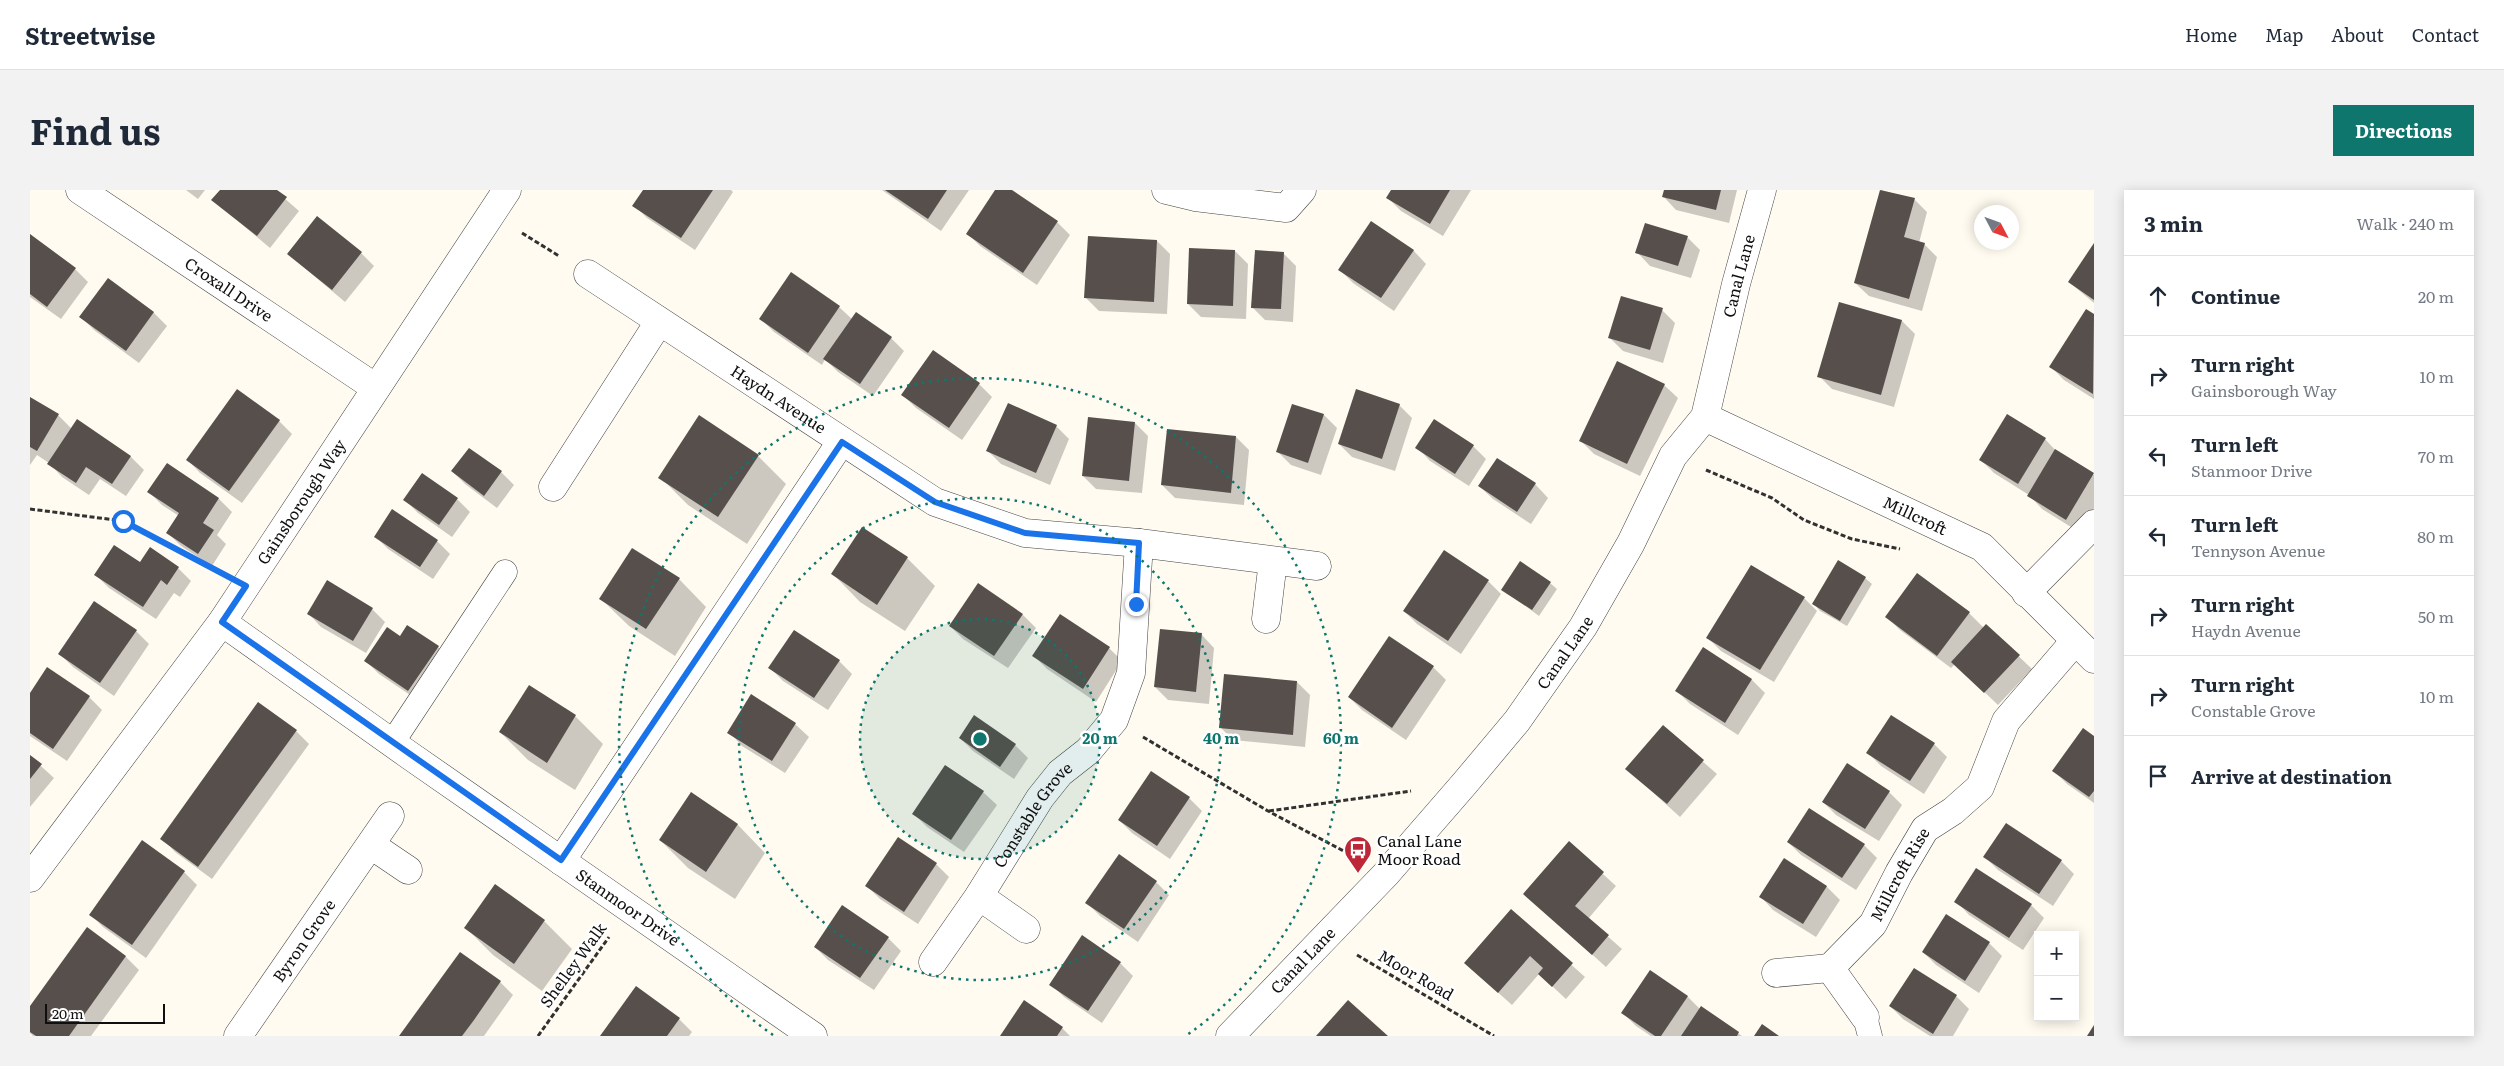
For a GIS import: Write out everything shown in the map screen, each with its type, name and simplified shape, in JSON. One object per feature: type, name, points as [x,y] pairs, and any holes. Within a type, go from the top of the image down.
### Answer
[{"type":"street","name":"Croxall Drive","points":[[80,190],[376,388]]},
{"type":"street","name":"Gainsborough Way","points":[[30,878],[222,622],[507,190]]},
{"type":"street","points":[[1166,190],[1195,197],[1286,208],[1302,190]]},
{"type":"street","name":"Canal Lane","points":[[1230,1036],[1386,874],[1465,783],[1517,721],[1583,627],[1631,543],[1673,456],[1705,417],[1736,284],[1762,190]]},
{"type":"street","name":"Haydn Avenue","points":[[588,274],[935,502],[1025,533],[1139,543],[1317,566]]},
{"type":"street","points":[[553,487],[659,322]]},
{"type":"street","name":"Millcroft","points":[[1705,417],[1982,547],[2084,650]]},
{"type":"street","points":[[561,860],[842,442]]},
{"type":"street","points":[[2026,593],[2094,524]]},
{"type":"street","name":"Constable Grove","points":[[933,962],[979,896],[1040,798],[1060,773],[1088,751],[1114,720],[1131,673],[1139,543]]},
{"type":"street","points":[[1266,619],[1273,561]]},
{"type":"street","name":"Stanmoor Drive","points":[[222,622],[392,743],[813,1036]]},
{"type":"street","name":"Millcroft Rise","points":[[1830,968],[1872,924],[1926,829],[1953,811],[1980,787],[2006,721],[2084,650]]},
{"type":"street","name":"Byron Grove","points":[[238,1036],[390,816]]},
{"type":"street","points":[[370,845],[408,870]]},
{"type":"street","points":[[979,896],[1026,929]]},
{"type":"street","points":[[1776,973],[1830,968],[1868,1027]]},
{"type":"lane","points":[[392,743],[505,572]]},
{"type":"path","points":[[491,214],[588,274]]},
{"type":"path","points":[[1673,456],[1772,498],[1804,520],[1852,539],[1904,550]]},
{"type":"path","points":[[30,509],[123,521],[246,586]]},
{"type":"path","points":[[1114,720],[1268,811],[1386,874]]},
{"type":"path","points":[[1268,811],[1465,783]]},
{"type":"path","name":"Shelley Walk","points":[[538,1036],[629,908]]},
{"type":"path","name":"Moor Road","points":[[1325,936],[1494,1036]]},
{"type":"building","points":[[220,190],[277,190],[287,197],[257,236],[211,200]]},
{"type":"building","points":[[643,190],[713,190],[681,238],[632,206]]},
{"type":"building","points":[[885,190],[947,190],[928,219]]},
{"type":"building","points":[[995,190],[1012,190],[1058,221],[1023,273],[966,234]]},
{"type":"building","points":[[1391,190],[1450,190],[1430,224],[1386,198]]},
{"type":"building","points":[[1664,190],[1721,190],[1716,210],[1662,197]]},
{"type":"building","points":[[1880,190],[1915,198],[1904,237],[1925,243],[1909,299],[1854,283]]},
{"type":"building","points":[[317,216],[362,252],[332,290],[287,254]]},
{"type":"building","points":[[1371,221],[1414,250],[1381,298],[1338,270]]},
{"type":"building","points":[[1645,223],[1688,236],[1678,266],[1635,253]]},
{"type":"building","points":[[30,234],[76,268],[47,307],[30,294]]},
{"type":"building","points":[[1088,236],[1157,240],[1154,302],[1084,298]]},
{"type":"building","points":[[2094,243],[2094,300],[2068,282]]},
{"type":"building","points":[[1189,248],[1235,250],[1233,306],[1187,304]]},
{"type":"building","points":[[1255,250],[1284,252],[1281,309],[1251,308]]},
{"type":"building","points":[[791,272],[840,306],[808,353],[759,319]]},
{"type":"building","points":[[108,278],[154,312],[126,351],[79,317]]},
{"type":"building","points":[[1621,296],[1663,308],[1650,350],[1608,338]]},
{"type":"building","points":[[1839,302],[1902,320],[1881,395],[1817,377]]},
{"type":"building","points":[[2086,309],[2094,314],[2093,394],[2049,367]]},
{"type":"building","points":[[856,312],[892,337],[860,384],[823,359]]},
{"type":"building","points":[[933,350],[980,383],[949,428],[901,395]]},
{"type":"building","points":[[1617,361],[1665,384],[1627,464],[1579,441]]},
{"type":"building","points":[[237,389],[280,420],[229,491],[186,460]]},
{"type":"building","points":[[1356,389],[1400,404],[1382,459],[1338,444]]},
{"type":"building","points":[[30,397],[59,414],[37,451],[30,447]]},
{"type":"building","points":[[1008,403],[1057,425],[1036,473],[986,451]]},
{"type":"building","points":[[1292,404],[1324,414],[1308,463],[1276,452]]},
{"type":"building","points":[[2007,414],[2046,438],[2018,484],[1979,460]]},
{"type":"building","points":[[699,415],[759,455],[718,517],[658,478]]},
{"type":"building","points":[[1088,417],[1135,422],[1129,481],[1082,476]]},
{"type":"building","points":[[77,419],[131,456],[112,484],[86,467],[76,483],[47,464]]},
{"type":"building","points":[[1434,419],[1474,445],[1455,474],[1415,448]]},
{"type":"building","points":[[1167,429],[1236,436],[1231,493],[1161,485]]},
{"type":"building","points":[[469,448],[502,471],[484,496],[451,471]]},
{"type":"building","points":[[2055,449],[2094,473],[2066,520],[2027,496]]},
{"type":"building","points":[[1497,458],[1536,483],[1517,512],[1478,486]]},
{"type":"building","points":[[167,463],[219,498],[203,523],[214,530],[198,554],[166,533],[179,513],[147,492]]},
{"type":"building","points":[[422,473],[458,498],[439,525],[403,500]]},
{"type":"building","points":[[392,509],[438,540],[420,567],[374,537]]},
{"type":"building","points":[[862,527],[908,557],[877,605],[831,574]]},
{"type":"building","points":[[114,545],[140,562],[150,547],[179,567],[167,585],[161,580],[143,607],[94,575]]},
{"type":"building","points":[[632,548],[680,578],[646,629],[599,599]]},
{"type":"building","points":[[1444,550],[1489,580],[1448,641],[1403,611]]},
{"type":"building","points":[[1838,560],[1866,577],[1840,621],[1812,604]]},
{"type":"building","points":[[1520,561],[1551,582],[1532,610],[1501,590]]},
{"type":"building","points":[[1751,565],[1805,597],[1760,670],[1706,638]]},
{"type":"building","points":[[1917,573],[1970,612],[1937,656],[1885,617]]},
{"type":"building","points":[[327,580],[373,608],[353,641],[307,614]]},
{"type":"building","points":[[978,583],[1023,614],[994,656],[949,626]]},
{"type":"building","points":[[94,601],[137,630],[100,683],[58,654]]},
{"type":"building","points":[[1060,614],[1110,647],[1083,689],[1032,656]]},
{"type":"building","points":[[1986,624],[2020,655],[1984,693],[1951,662]]},
{"type":"building","points":[[407,625],[439,646],[408,691],[364,661],[387,627],[400,636]]},
{"type":"building","points":[[1160,629],[1202,633],[1196,692],[1154,687]]},
{"type":"building","points":[[794,630],[840,660],[814,698],[768,668]]},
{"type":"building","points":[[1389,636],[1434,666],[1392,728],[1348,697]]},
{"type":"building","points":[[1703,647],[1752,679],[1725,723],[1675,691]]},
{"type":"building","points":[[47,667],[90,696],[53,749],[30,733],[30,693]]},
{"type":"building","points":[[1224,674],[1297,681],[1293,735],[1219,728]]},
{"type":"building","points":[[529,685],[576,715],[547,763],[499,732]]},
{"type":"building","points":[[751,694],[796,723],[772,761],[727,733]]},
{"type":"building","points":[[258,702],[297,730],[198,867],[160,839]]},
{"type":"building","points":[[974,715],[1016,744],[1000,767],[959,738]]},
{"type":"building","points":[[1891,715],[1935,743],[1910,781],[1866,753]]},
{"type":"building","points":[[1663,725],[1704,760],[1667,804],[1625,769]]},
{"type":"building","points":[[2083,728],[2094,736],[2094,791],[2089,797],[2052,771]]},
{"type":"building","points":[[30,755],[42,764],[30,779]]},
{"type":"building","points":[[1847,763],[1890,791],[1865,829],[1822,802]]},
{"type":"building","points":[[945,765],[984,791],[951,840],[912,814]]},
{"type":"building","points":[[1151,771],[1190,797],[1157,846],[1118,820]]},
{"type":"building","points":[[691,792],[738,824],[706,872],[659,840]]},
{"type":"building","points":[[1809,808],[1865,844],[1842,878],[1787,842]]},
{"type":"building","points":[[2006,823],[2062,860],[2039,894],[1983,857]]},
{"type":"building","points":[[898,837],[937,863],[904,912],[865,886]]},
{"type":"building","points":[[142,840],[185,871],[132,945],[89,915]]},
{"type":"building","points":[[1569,841],[1604,872],[1575,906],[1609,935],[1592,955],[1523,894]]},
{"type":"building","points":[[1119,854],[1157,881],[1124,929],[1085,903]]},
{"type":"building","points":[[1784,858],[1827,886],[1803,924],[1759,897]]},
{"type":"building","points":[[1976,868],[2032,904],[2009,938],[1954,902]]},
{"type":"building","points":[[495,884],[545,920],[514,964],[464,928]]},
{"type":"building","points":[[842,905],[889,937],[860,978],[814,947]]},
{"type":"building","points":[[1511,909],[1573,963],[1552,987],[1538,974],[1543,968],[1530,956],[1498,993],[1464,963]]},
{"type":"building","points":[[1946,914],[1990,942],[1965,981],[1922,952]]},
{"type":"building","points":[[87,927],[126,956],[69,1036],[36,1036],[30,1032],[30,1006]]},
{"type":"building","points":[[1082,935],[1121,962],[1088,1011],[1049,985]]},
{"type":"building","points":[[460,952],[501,981],[474,1020],[462,1036],[399,1036]]},
{"type":"building","points":[[1914,968],[1957,995],[1933,1034],[1889,1006]]},
{"type":"building","points":[[1650,970],[1688,996],[1661,1036],[1655,1036],[1621,1013]]},
{"type":"building","points":[[636,986],[680,1018],[667,1036],[600,1036]]},
{"type":"building","points":[[1024,1000],[1063,1027],[1057,1036],[1000,1036]]},
{"type":"building","points":[[1348,1000],[1388,1036],[1316,1036]]},
{"type":"building","points":[[1701,1006],[1739,1032],[1737,1036],[1681,1036]]},
{"type":"building","points":[[1762,1024],[1779,1036],[1754,1036]]},
{"type":"building","points":[[2094,1025],[2094,1036],[2087,1036]]},
{"type":"place","name":"Canal Lane Moor Road","points":[[1358,874]]},
{"type":"route","points":[[123,521],[246,586],[222,622],[408,755],[561,860],[842,442],[935,502],[1025,533],[1139,543],[1136,604]]}]
